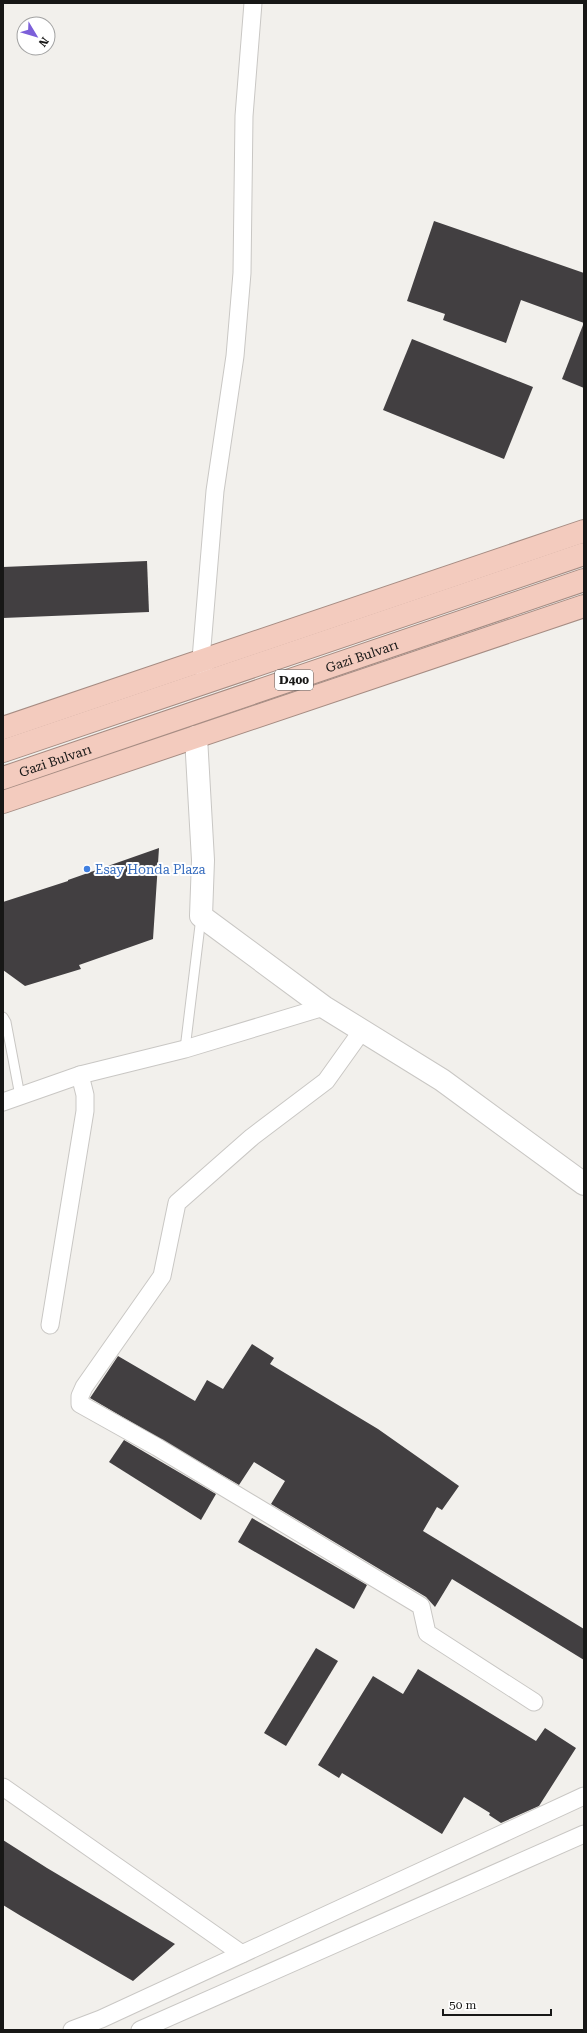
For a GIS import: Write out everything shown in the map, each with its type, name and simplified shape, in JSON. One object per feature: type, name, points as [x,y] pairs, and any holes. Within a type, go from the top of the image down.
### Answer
[{"type":"highway","points":[[3,728],[201,659],[584,530]]},
{"type":"highway","name":"Gazi Bulvarı","points":[[3,751],[584,554]]},
{"type":"highway","name":"Gazi Bulvarı","points":[[3,778],[584,580]]},
{"type":"highway","points":[[3,802],[196,736],[580,612]]},
{"type":"main road","points":[[196,736],[203,860],[201,916],[324,1007],[361,1032],[442,1080],[584,1184]]},
{"type":"street","points":[[208,682],[201,659],[216,491],[235,356],[242,273],[244,116],[253,3]]},
{"type":"street","points":[[3,1102],[80,1075],[185,1049],[324,1007]]},
{"type":"street","points":[[361,1032],[326,1081],[252,1136],[177,1202],[162,1276],[84,1387],[80,1396],[80,1404],[157,1447],[421,1606],[427,1633],[534,1702]]},
{"type":"street","points":[[50,1325],[85,1111],[85,1094],[80,1075]]},
{"type":"street","points":[[3,1787],[242,1954]]},
{"type":"street","points":[[72,2030],[101,2019],[584,1796]]},
{"type":"street","points":[[140,2030],[584,1834]]},
{"type":"lane","points":[[185,1049],[201,916]]},
{"type":"lane","points":[[3,1017],[6,1022],[20,1096]]},
{"type":"building","points":[[434,221],[584,273],[584,323],[521,300],[506,343],[443,320],[445,314],[407,301]]},
{"type":"building","points":[[584,325],[584,388],[562,379]]},
{"type":"building","points":[[412,339],[533,387],[504,459],[383,410]]},
{"type":"building","points":[[147,561],[149,612],[3,618],[3,567]]},
{"type":"building","points":[[159,848],[153,939],[79,965],[81,969],[25,986],[3,970],[3,902],[68,881]]},
{"type":"building","points":[[252,1344],[274,1358],[270,1364],[378,1429],[459,1486],[442,1510],[437,1507],[423,1531],[584,1629],[584,1660],[452,1579],[435,1607],[426,1597],[271,1504],[285,1481],[254,1462],[239,1485],[90,1398],[118,1356],[195,1401],[207,1380],[223,1389]]},
{"type":"building","points":[[124,1440],[216,1494],[201,1520],[109,1462]]},
{"type":"building","points":[[252,1518],[367,1585],[354,1609],[238,1542]]},
{"type":"building","points":[[316,1648],[338,1661],[286,1746],[264,1733]]},
{"type":"building","points":[[418,1669],[536,1741],[545,1728],[576,1748],[539,1806],[501,1823],[489,1815],[490,1813],[464,1797],[442,1834],[342,1773],[339,1778],[318,1765],[373,1676],[403,1694]]},
{"type":"building","points":[[3,1840],[175,1944],[133,1981],[21,1916],[3,1905]]},
{"type":"place","name":"Esay Honda Plaza","points":[[87,869]]}]
